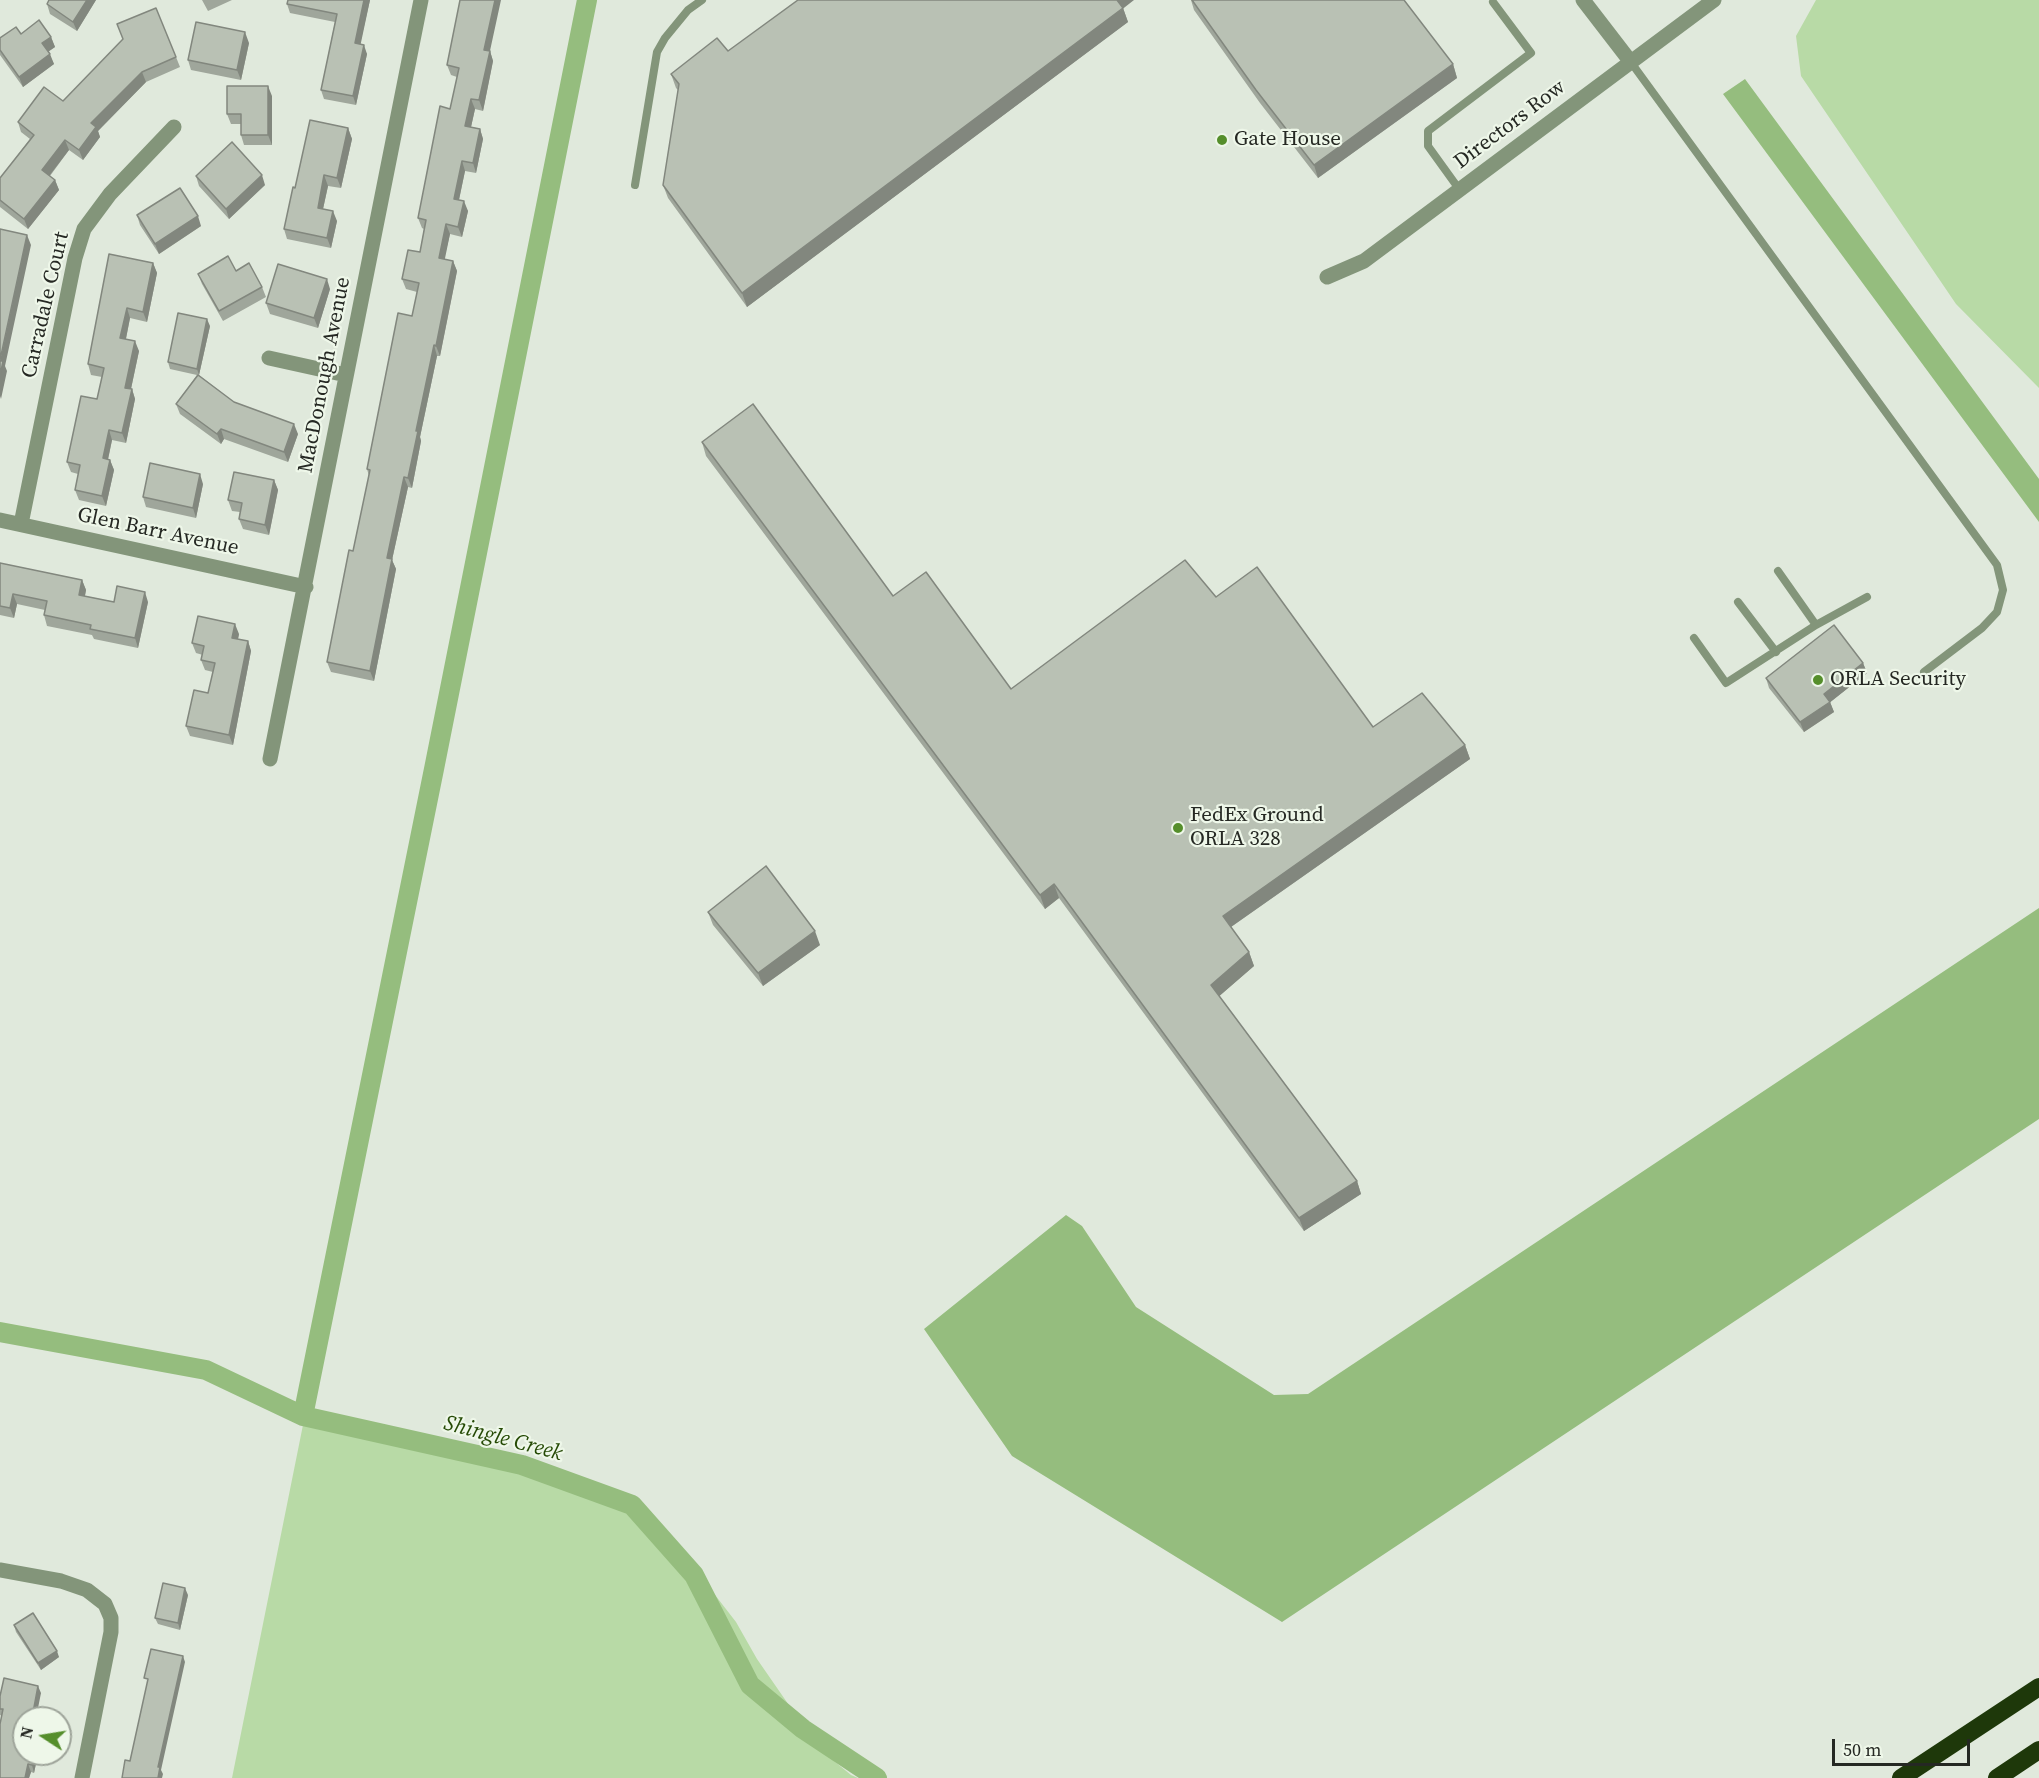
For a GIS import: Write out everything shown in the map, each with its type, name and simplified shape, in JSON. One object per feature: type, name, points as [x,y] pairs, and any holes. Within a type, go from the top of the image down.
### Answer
[{"type":"highway","points":[[1901,1778],[2039,1687]]},
{"type":"highway","points":[[1997,1778],[2039,1750]]},
{"type":"street","name":"MacDonough Avenue","points":[[270,759],[421,0]]},
{"type":"street","points":[[1583,0],[1630,62]]},
{"type":"street","name":"Directors Row","points":[[1326,277],[1364,261],[1714,0]]},
{"type":"street","name":"Carradale Court","points":[[21,524],[75,258],[84,229],[110,194],[174,127]]},
{"type":"street","points":[[269,358],[345,375]]},
{"type":"street","name":"Glen Barr Avenue","points":[[0,520],[306,587]]},
{"type":"street","points":[[0,1570],[61,1581],[87,1590],[105,1604],[111,1618],[111,1632],[82,1778]]},
{"type":"lane","points":[[635,186],[657,52],[665,38],[688,10],[702,0]]},
{"type":"lane","points":[[1459,189],[1428,146],[1428,131],[1531,53],[1493,1]]},
{"type":"lane","points":[[1630,62],[1998,565],[2003,590],[1997,612],[1982,628],[1924,672]]},
{"type":"lane","points":[[1778,572],[1816,625]]},
{"type":"lane","points":[[1694,638],[1726,683],[1816,625],[1867,597]]},
{"type":"lane","points":[[1738,602],[1776,652]]},
{"type":"shaded area","points":[[1816,0],[2039,0],[2039,388],[1956,304],[1801,76],[1796,36]]},
{"type":"shaded area","points":[[1745,79],[2039,479],[2039,522],[1723,94]]},
{"type":"shaded area","points":[[2039,908],[2039,1119],[1282,1622],[1012,1456],[924,1329],[1066,1215],[1082,1226],[1136,1307],[1274,1395],[1308,1394]]},
{"type":"shaded area","points":[[305,1415],[481,1454],[560,1476],[589,1487],[637,1513],[691,1564],[736,1622],[757,1659],[811,1737],[828,1756],[858,1778],[232,1778]]},
{"type":"building","points":[[49,0],[87,0],[73,22],[47,4]]},
{"type":"building","points":[[288,0],[364,0],[355,43],[364,45],[353,96],[321,90],[337,14],[287,4]]},
{"type":"building","points":[[460,0],[495,0],[484,50],[490,51],[479,100],[471,99],[465,126],[480,129],[473,163],[462,161],[454,199],[464,201],[458,227],[446,224],[439,258],[453,261],[408,478],[404,477],[387,558],[392,559],[370,671],[327,662],[349,550],[353,551],[370,470],[367,469],[398,313],[412,316],[419,283],[402,279],[408,250],[420,252],[426,220],[418,218],[440,106],[450,109],[459,68],[447,65]]},
{"type":"building","points":[[798,0],[1117,0],[1123,8],[742,293],[663,185],[679,84],[671,74],[717,38],[728,51]]},
{"type":"building","points":[[1192,0],[1404,0],[1453,64],[1314,165],[1256,90]]},
{"type":"building","points":[[156,8],[176,57],[142,72],[91,123],[96,127],[79,150],[65,140],[42,170],[55,180],[24,219],[0,200],[0,178],[34,135],[18,122],[44,87],[63,101],[123,39],[117,24]]},
{"type":"building","points":[[39,20],[51,37],[42,43],[50,54],[19,77],[0,50],[0,38],[16,27],[21,34]]},
{"type":"building","points":[[196,22],[245,32],[237,70],[188,60]]},
{"type":"building","points":[[227,86],[268,86],[268,135],[241,135],[241,114],[227,114]]},
{"type":"building","points":[[310,120],[348,128],[337,178],[324,175],[318,208],[333,211],[327,238],[284,229]]},
{"type":"building","points":[[232,142],[262,175],[226,209],[196,176]]},
{"type":"building","points":[[180,188],[198,216],[155,244],[137,215]]},
{"type":"building","points":[[0,229],[27,235],[0,360]]},
{"type":"building","points":[[109,254],[153,263],[143,312],[127,308],[120,338],[135,341],[125,388],[132,389],[122,433],[109,430],[103,458],[110,460],[102,496],[75,490],[80,465],[67,462],[81,396],[97,399],[104,368],[88,364]]},
{"type":"building","points":[[228,256],[236,271],[249,263],[262,287],[219,311],[198,274]]},
{"type":"building","points":[[278,264],[327,279],[314,318],[266,303]]},
{"type":"building","points":[[178,313],[207,319],[197,369],[168,362]]},
{"type":"building","points":[[198,375],[234,402],[294,424],[284,452],[221,429],[217,434],[176,404]]},
{"type":"building","name":"FedEx Ground ORLA 328","points":[[753,404],[893,596],[926,572],[1011,689],[1185,560],[1216,597],[1257,567],[1373,727],[1422,693],[1465,745],[1223,916],[1249,952],[1211,985],[1357,1181],[1299,1218],[1054,884],[1040,895],[702,442]]},
{"type":"building","points":[[150,463],[200,474],[193,508],[143,497]]},
{"type":"building","points":[[234,472],[274,480],[265,525],[239,519],[242,503],[228,500]]},
{"type":"building","points":[[0,563],[82,580],[79,595],[114,602],[117,586],[145,592],[135,638],[90,629],[91,625],[44,615],[47,601],[13,594],[10,608],[0,606]]},
{"type":"building","points":[[198,616],[235,624],[232,638],[248,641],[229,735],[186,726],[194,690],[208,693],[215,663],[201,660],[204,646],[192,643]]},
{"type":"building","name":"ORLA Security","points":[[1834,625],[1863,663],[1824,694],[1830,702],[1800,722],[1766,678]]},
{"type":"building","points":[[766,866],[815,931],[758,973],[708,912]]},
{"type":"building","points":[[163,1583],[185,1588],[178,1623],[155,1618]]},
{"type":"building","points":[[33,1613],[57,1651],[38,1663],[14,1625]]},
{"type":"building","points":[[151,1649],[183,1656],[158,1767],[160,1767],[158,1778],[122,1778],[125,1760],[130,1761],[148,1679],[144,1678]]},
{"type":"building","points":[[4,1678],[38,1686],[34,1706],[12,1706],[12,1766],[28,1766],[25,1778],[0,1778],[0,1724],[3,1709],[0,1709]]},
{"type":"waterway","points":[[303,1416],[587,0]]},
{"type":"waterway","name":"Shingle Creek","points":[[0,1332],[206,1370],[303,1416],[522,1465],[632,1505],[694,1575],[750,1685],[803,1729],[877,1778]]},
{"type":"place","name":"Gate House","points":[[1222,140]]},
{"type":"place","name":"ORLA Security","points":[[1818,680]]},
{"type":"place","name":"FedEx Ground ORLA 328","points":[[1178,828]]}]
